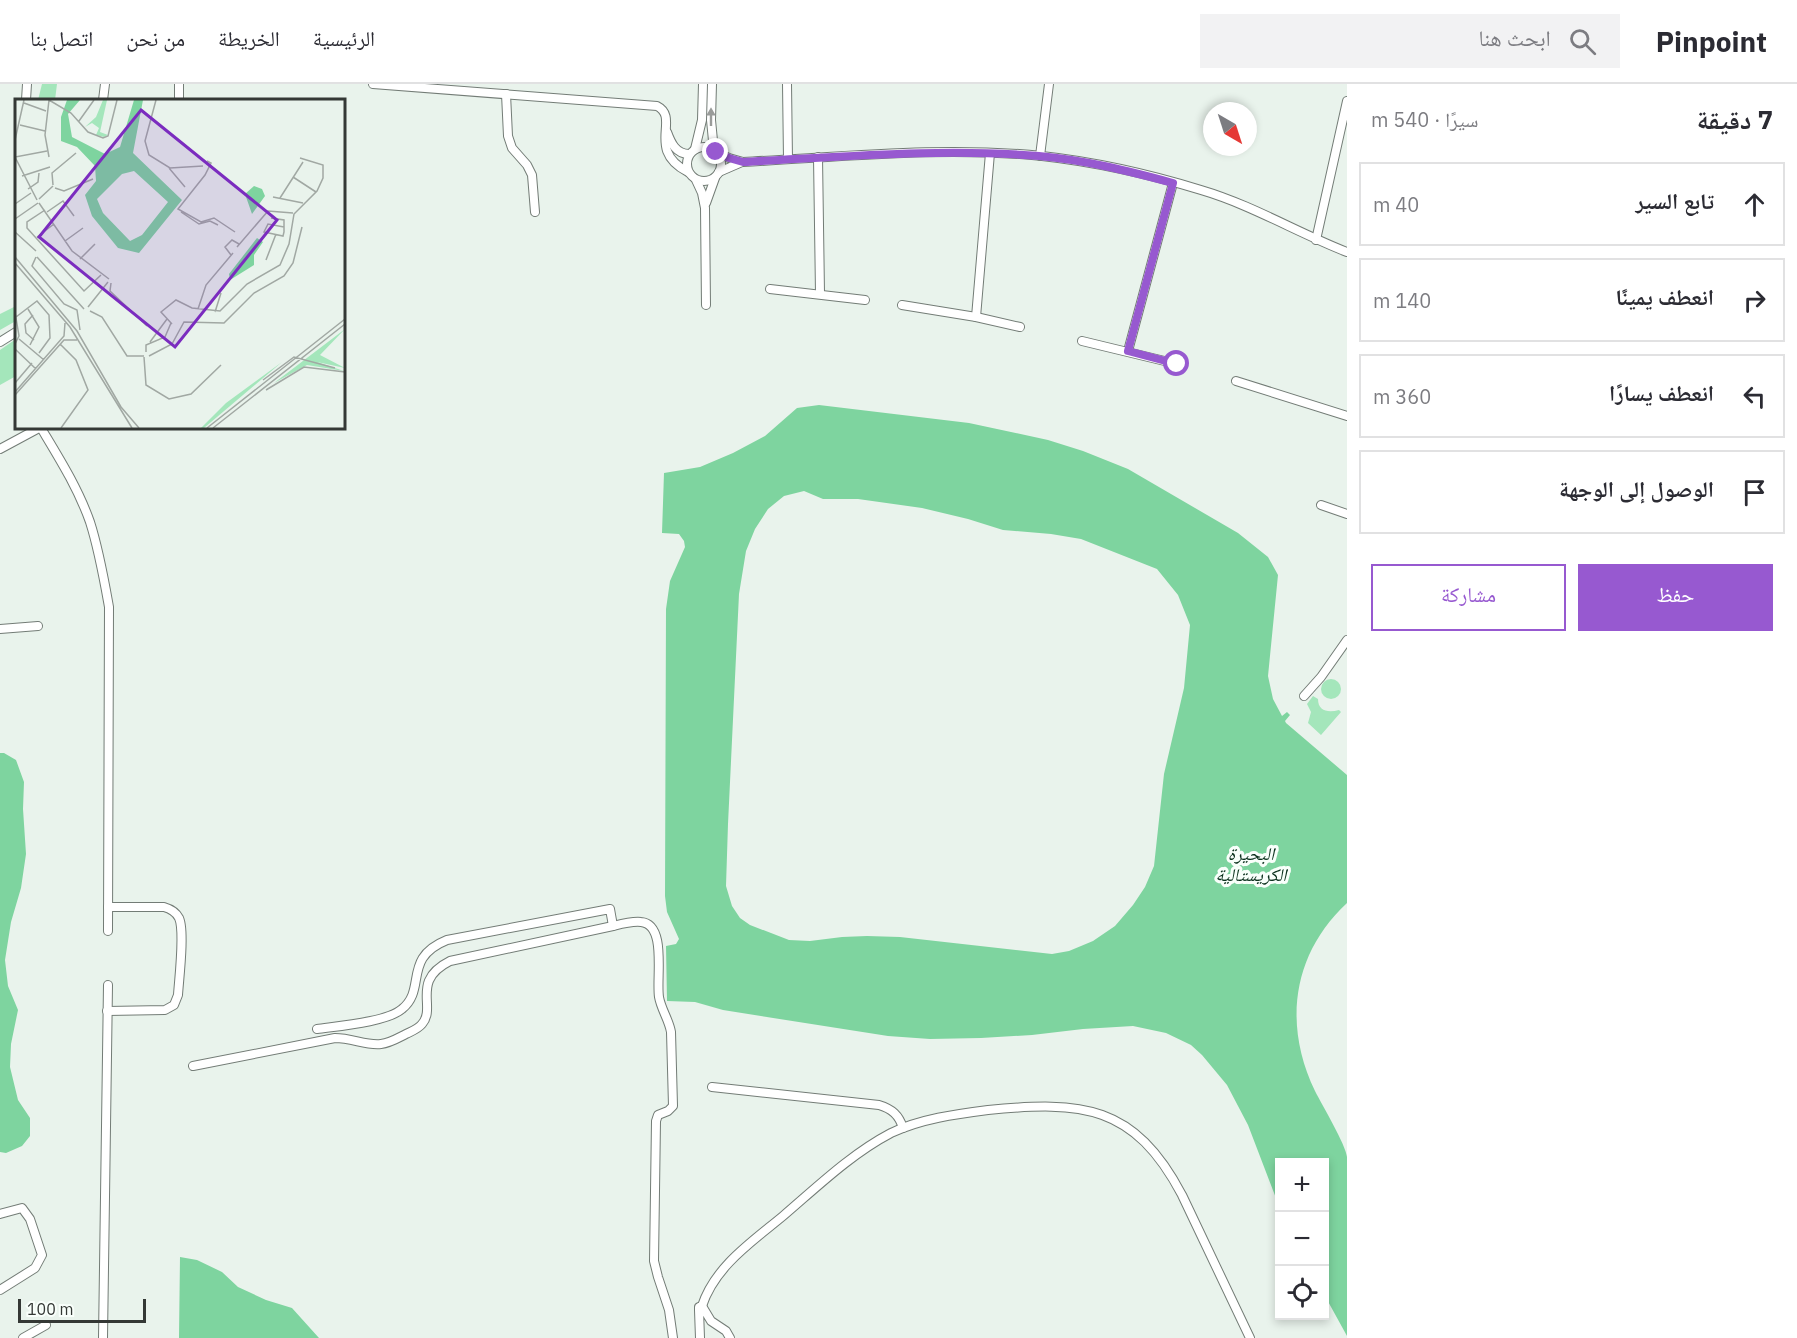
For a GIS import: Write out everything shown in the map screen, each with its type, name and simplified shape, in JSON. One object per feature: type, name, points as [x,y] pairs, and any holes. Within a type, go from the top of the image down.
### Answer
[{"type":"street","points":[[26,99],[27,84]]},
{"type":"street","points":[[103,99],[105,84]]},
{"type":"street","points":[[373,84],[657,106],[665,112],[664,140],[669,155],[676,164],[696,180],[702,193],[705,207],[706,305]]},
{"type":"street","points":[[688,172],[686,165],[702,120],[703,84]]},
{"type":"street","points":[[705,207],[717,175],[720,159],[715,151],[711,120],[712,84]]},
{"type":"street","points":[[787,84],[788,159]]},
{"type":"street","points":[[1040,156],[1049,84]]},
{"type":"street","points":[[506,94],[508,136],[512,148],[527,165],[532,175],[535,212]]},
{"type":"street","points":[[1316,240],[1347,101]]},
{"type":"street","points":[[666,130],[677,151],[681,153],[705,147],[743,162],[928,153],[990,153],[1040,156],[1114,167],[1228,199],[1347,252]]},
{"type":"street","points":[[976,317],[990,153]]},
{"type":"street","points":[[818,158],[820,293]]},
{"type":"street","points":[[696,180],[706,181],[743,162]]},
{"type":"street","points":[[1128,351],[1173,183]]},
{"type":"street","points":[[770,289],[865,300]]},
{"type":"street","points":[[902,305],[1020,327]]},
{"type":"street","points":[[0,342],[15,333]]},
{"type":"street","points":[[1082,341],[1177,364]]},
{"type":"street","points":[[1236,381],[1347,416]]},
{"type":"street","points":[[0,449],[38,429]]},
{"type":"street","points":[[41,429],[71,480],[89,521],[99,555],[109,608],[108,931]]},
{"type":"street","points":[[1321,505],[1347,514]]},
{"type":"street","points":[[0,629],[38,626]]},
{"type":"street","points":[[1304,696],[1321,678],[1347,640]]},
{"type":"street","points":[[107,1011],[165,1010],[174,1005],[178,995],[181,929],[178,916],[165,907],[108,907]]},
{"type":"street","points":[[317,1029],[384,1018],[401,1010],[413,995],[417,970],[422,959],[436,945],[447,940],[610,909],[613,926]]},
{"type":"street","points":[[193,1066],[335,1038],[350,1038],[372,1044],[386,1043],[419,1028],[424,1022],[427,1016],[426,993],[429,982],[435,971],[445,963],[640,921],[651,926],[655,930],[657,941],[659,998],[671,1032],[673,1106],[658,1115],[656,1121],[654,1244],[658,1277],[669,1310],[673,1338]]},
{"type":"street","points":[[104,1338],[108,985]]},
{"type":"street","points":[[712,1087],[879,1105],[894,1112],[901,1120],[903,1128]]},
{"type":"street","points":[[700,1338],[699,1307],[702,1306],[716,1276],[748,1245],[835,1172],[875,1142],[903,1128],[959,1114],[997,1109],[1065,1107],[1086,1109],[1104,1115],[1121,1124],[1145,1142],[1158,1156],[1171,1174],[1250,1338]]},
{"type":"street","points":[[0,1214],[22,1208],[30,1219],[42,1255],[35,1268],[0,1290]]},
{"type":"street","points":[[702,1306],[711,1321],[726,1331],[730,1338]]},
{"type":"street","points":[[22,1338],[46,1325]]},
{"type":"shaded area","points":[[42,84],[57,84],[55,99],[38,99]]},
{"type":"shaded area","points":[[15,306],[14,322],[0,330],[0,314]]},
{"type":"shaded area","points":[[15,340],[15,377],[0,385],[0,350]]},
{"type":"shaded area","points":[[1331,679],[1338,682],[1341,689],[1338,696],[1331,699],[1324,696],[1321,689],[1324,682]]},
{"type":"shaded area","points":[[1313,696],[1318,699],[1322,709],[1341,712],[1321,735],[1308,723],[1311,712],[1307,704]]},
{"type":"water","name":"البحيرة الكريستالية","points":[[819,405],[969,423],[1048,440],[1128,469],[1238,533],[1268,557],[1278,575],[1268,676],[1273,699],[1282,716],[1287,712],[1290,715],[1286,723],[1347,775],[1347,903],[1314,945],[1304,967],[1298,991],[1297,1016],[1299,1041],[1305,1066],[1315,1091],[1343,1144],[1347,1157],[1347,1336],[1329,1303],[1329,1158],[1275,1158],[1275,1196],[1248,1125],[1227,1085],[1191,1045],[1166,1033],[1133,1026],[981,1038],[930,1039],[888,1036],[723,1010],[695,1002],[667,1001],[666,946],[676,944],[679,939],[667,912],[665,896],[666,609],[670,581],[685,547],[679,534],[662,533],[664,473],[700,467],[765,436],[797,408]],"holes":[[[804,491],[823,499],[858,499],[922,508],[1003,530],[1081,539],[1157,569],[1178,595],[1190,625],[1184,688],[1164,774],[1154,866],[1145,887],[1133,905],[1115,926],[1093,941],[1069,951],[1052,954],[900,937],[867,936],[810,941],[789,940],[750,925],[740,918],[732,906],[726,886],[728,824],[739,594],[746,551],[755,529],[768,509],[784,496]]]},
{"type":"water","points":[[0,753],[16,760],[24,782],[26,854],[5,960],[8,986],[18,1010],[11,1044],[10,1067],[18,1100],[30,1118],[30,1136],[22,1146],[6,1153],[0,1152]]},
{"type":"water","points":[[180,1257],[197,1260],[222,1272],[238,1287],[266,1300],[292,1308],[319,1338],[179,1338]]},
{"type":"route","points":[[716,152],[743,162],[873,154],[980,153],[1040,156],[1123,169],[1173,183],[1128,351],[1177,364]]}]
